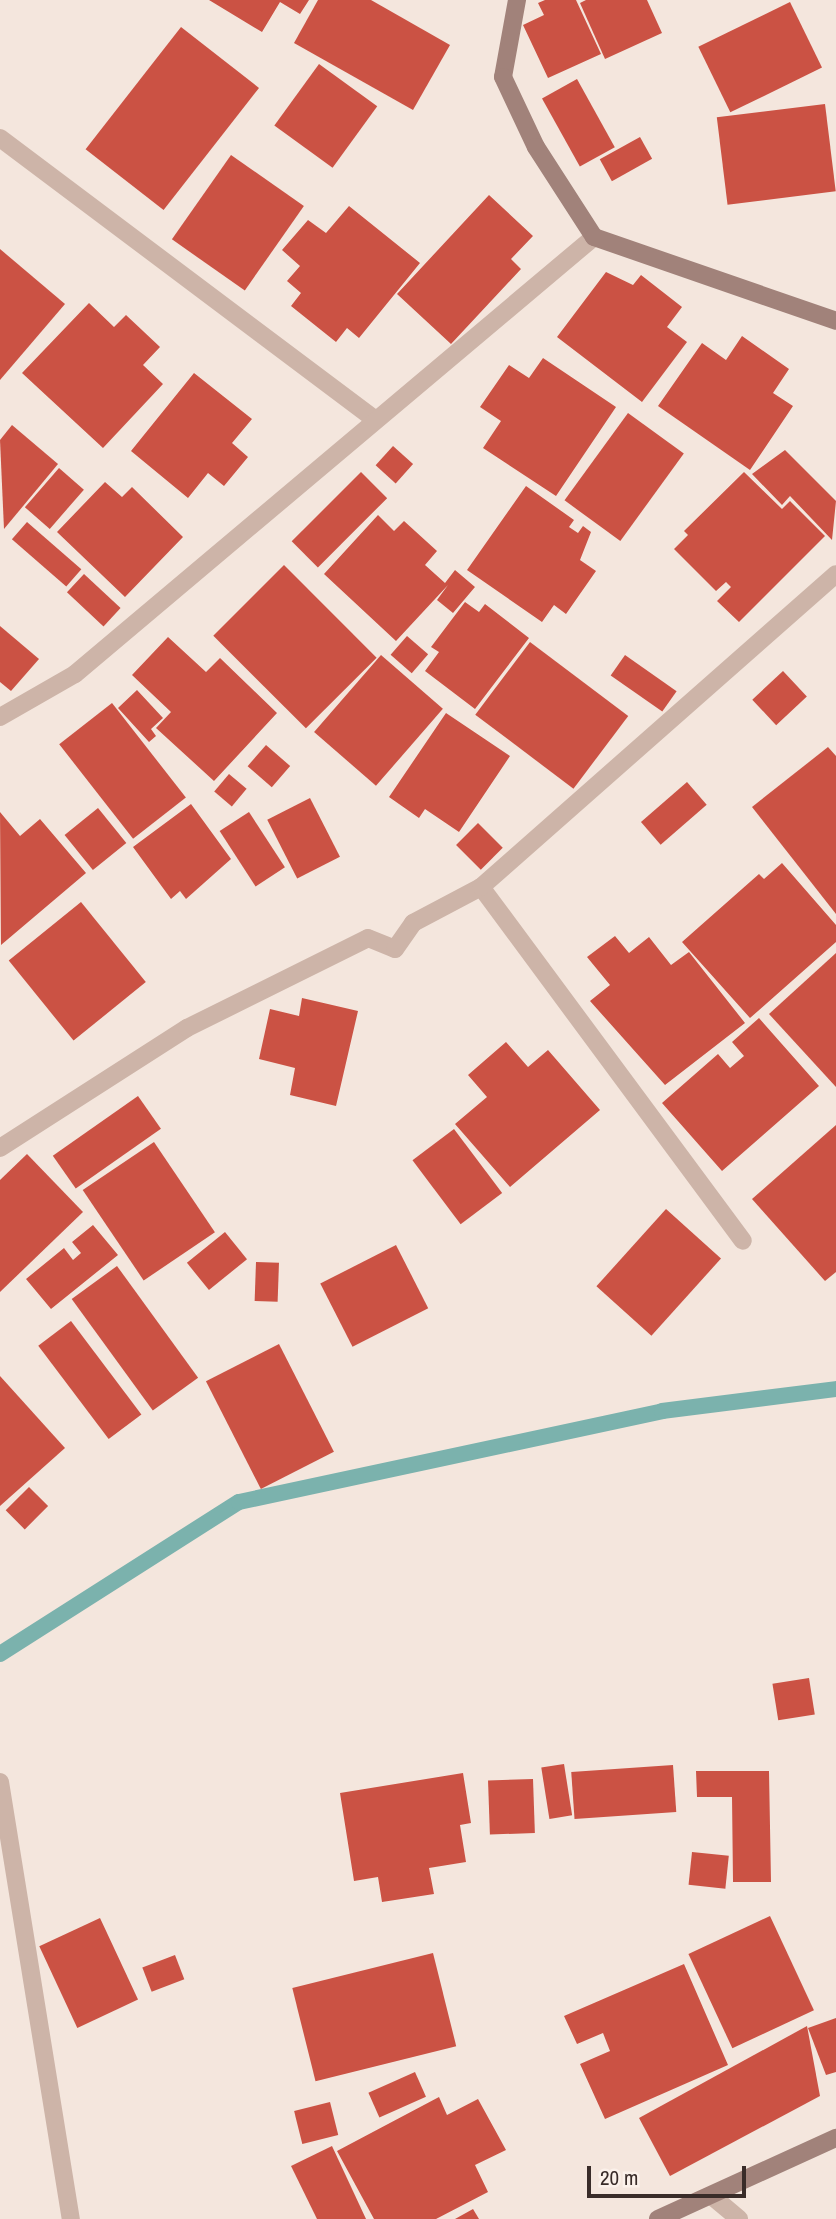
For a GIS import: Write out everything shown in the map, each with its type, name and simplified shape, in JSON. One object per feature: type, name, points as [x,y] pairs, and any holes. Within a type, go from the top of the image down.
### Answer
[{"type":"street","points":[[517,0],[503,77],[536,147],[593,237],[836,321]]},
{"type":"street","points":[[0,138],[373,418]]},
{"type":"street","points":[[0,717],[75,674],[373,418],[593,237]]},
{"type":"street","points":[[0,1149],[187,1028],[368,938],[395,950],[412,923],[481,887],[836,574]]},
{"type":"street","points":[[481,887],[743,1241]]},
{"type":"street","points":[[0,1782],[71,2219]]},
{"type":"street","points":[[658,2219],[713,2197],[836,2138]]},
{"type":"street","points":[[713,2197],[739,2219]]},
{"type":"building","points":[[209,0],[309,0],[300,14],[280,2],[262,32]]},
{"type":"building","points":[[318,0],[371,0],[450,45],[413,110],[294,43]]},
{"type":"building","points":[[545,0],[576,0],[601,54],[548,78],[523,25],[544,15],[538,3]]},
{"type":"building","points":[[586,0],[647,0],[662,33],[605,59],[580,3]]},
{"type":"building","points":[[790,2],[822,68],[730,112],[698,47]]},
{"type":"building","points":[[181,27],[259,88],[164,210],[86,149]]},
{"type":"building","points":[[319,64],[377,106],[333,168],[274,125]]},
{"type":"building","points":[[577,79],[615,147],[580,167],[542,98]]},
{"type":"building","points":[[825,104],[836,191],[728,205],[717,117]]},
{"type":"building","points":[[640,137],[652,159],[612,181],[600,159]]},
{"type":"building","points":[[231,155],[304,206],[245,290],[172,239]]},
{"type":"building","points":[[489,195],[533,236],[511,259],[521,269],[451,344],[397,294]]},
{"type":"building","points":[[349,206],[420,263],[359,338],[347,328],[336,342],[291,306],[301,293],[287,281],[300,266],[282,250],[308,220],[326,233]]},
{"type":"building","points":[[0,249],[65,304],[0,380]]},
{"type":"building","points":[[606,272],[633,285],[641,275],[682,307],[667,327],[687,342],[642,402],[557,337]]},
{"type":"building","points":[[89,303],[114,327],[126,315],[160,347],[143,365],[163,384],[103,448],[22,373]]},
{"type":"building","points":[[742,336],[789,369],[773,393],[793,406],[750,470],[658,406],[702,343],[726,360]]},
{"type":"building","points":[[543,358],[616,407],[556,496],[483,448],[501,421],[480,407],[509,365],[529,378]]},
{"type":"building","points":[[194,373],[252,419],[232,443],[248,457],[224,486],[208,473],[188,498],[131,451]]},
{"type":"building","points":[[628,413],[684,454],[620,541],[565,500]]},
{"type":"building","points":[[12,425],[58,464],[4,529],[0,440]]},
{"type":"building","points":[[393,446],[413,464],[396,483],[376,465]]},
{"type":"building","points":[[785,450],[836,501],[832,540],[790,496],[782,505],[752,474]]},
{"type":"building","points":[[59,468],[84,490],[50,529],[25,507]]},
{"type":"building","points":[[361,472],[387,498],[318,567],[292,541]]},
{"type":"building","points":[[744,472],[782,509],[790,501],[825,536],[739,622],[717,601],[731,587],[726,582],[716,591],[674,549],[688,535],[684,531]]},
{"type":"building","points":[[105,482],[122,497],[132,487],[183,537],[125,597],[57,532]]},
{"type":"building","points":[[526,486],[574,520],[569,527],[578,533],[583,526],[591,532],[580,560],[596,571],[566,614],[554,605],[542,622],[467,570]]},
{"type":"building","points":[[378,515],[394,531],[404,521],[437,551],[425,565],[445,583],[455,570],[475,587],[453,613],[437,600],[448,585],[396,641],[324,574]]},
{"type":"building","points":[[27,522],[81,569],[66,587],[12,539]]},
{"type":"building","points":[[284,565],[377,658],[306,728],[213,636]]},
{"type":"building","points":[[84,574],[121,608],[104,626],[67,592]]},
{"type":"building","points":[[465,602],[479,612],[485,604],[529,638],[475,709],[425,671],[439,652],[431,647]]},
{"type":"building","points":[[0,626],[39,659],[11,691],[0,682]]},
{"type":"building","points":[[407,636],[428,654],[412,673],[391,655]]},
{"type":"building","points":[[168,637],[206,672],[220,658],[277,713],[214,781],[156,728],[171,712],[132,675]]},
{"type":"building","points":[[530,642],[628,716],[573,789],[475,715]]},
{"type":"building","points":[[381,655],[443,709],[376,786],[314,732]]},
{"type":"building","points":[[625,655],[677,691],[662,712],[611,675]]},
{"type":"building","points":[[783,671],[807,697],[776,725],[752,700]]},
{"type":"building","points":[[137,690],[163,718],[151,729],[156,736],[149,742],[118,708]]},
{"type":"building","points":[[112,703],[186,798],[133,839],[59,744]]},
{"type":"building","points":[[446,713],[510,756],[459,832],[425,809],[419,818],[389,797]]},
{"type":"building","points":[[266,745],[290,766],[272,787],[248,766]]},
{"type":"building","points":[[828,747],[836,756],[836,914],[752,807]]},
{"type":"building","points":[[229,774],[247,789],[232,806],[214,792]]},
{"type":"building","points":[[687,782],[707,805],[661,845],[641,822]]},
{"type":"building","points":[[310,798],[340,857],[297,879],[267,820]]},
{"type":"building","points":[[191,804],[231,859],[186,899],[180,891],[171,899],[133,847]]},
{"type":"building","points":[[98,808],[126,843],[93,870],[65,835]]},
{"type":"building","points":[[0,812],[20,836],[40,819],[86,873],[1,945]]},
{"type":"building","points":[[249,812],[285,867],[256,886],[220,831]]},
{"type":"building","points":[[478,823],[503,848],[481,870],[456,845]]},
{"type":"building","points":[[782,863],[836,925],[836,942],[750,1018],[682,942],[759,874],[764,879]]},
{"type":"building","points":[[81,902],[146,982],[74,1041],[9,961]]},
{"type":"building","points":[[615,936],[629,953],[649,937],[671,965],[689,952],[745,1023],[665,1085],[590,1001],[610,985],[587,957]]},
{"type":"building","points":[[836,953],[836,1087],[769,1014]]},
{"type":"building","points":[[302,998],[358,1011],[336,1106],[290,1095],[295,1068],[259,1059],[270,1009],[299,1016]]},
{"type":"building","points":[[759,1018],[819,1086],[722,1171],[662,1103],[718,1054],[730,1068],[744,1056],[732,1042]]},
{"type":"building","points":[[506,1042],[528,1067],[548,1050],[600,1110],[510,1187],[455,1124],[487,1097],[468,1075]]},
{"type":"building","points":[[138,1096],[161,1129],[76,1188],[53,1156]]},
{"type":"building","points":[[836,1125],[836,1272],[825,1281],[752,1199]]},
{"type":"building","points":[[454,1129],[502,1193],[461,1224],[412,1160]]},
{"type":"building","points":[[154,1142],[215,1232],[144,1280],[83,1190]]},
{"type":"building","points":[[27,1154],[83,1212],[0,1292],[0,1180]]},
{"type":"building","points":[[666,1209],[721,1259],[651,1336],[596,1286]]},
{"type":"building","points":[[93,1225],[118,1255],[51,1309],[26,1279],[64,1248],[73,1260],[81,1253],[72,1242]]},
{"type":"building","points":[[225,1232],[247,1259],[209,1290],[187,1263]]},
{"type":"building","points":[[396,1245],[428,1308],[352,1347],[320,1284]]},
{"type":"building","points":[[256,1262],[279,1263],[278,1302],[255,1301]]},
{"type":"building","points":[[117,1266],[198,1378],[153,1411],[72,1299]]},
{"type":"building","points":[[71,1321],[141,1414],[109,1439],[38,1346]]},
{"type":"building","points":[[279,1344],[334,1452],[261,1489],[206,1381]]},
{"type":"building","points":[[0,1376],[65,1448],[0,1506]]},
{"type":"building","points":[[29,1487],[48,1506],[25,1529],[6,1510]]},
{"type":"building","points":[[809,1678],[815,1715],[778,1720],[772,1684]]},
{"type":"building","points":[[564,1764],[572,1815],[549,1819],[541,1768]]},
{"type":"building","points":[[673,1765],[676,1812],[575,1819],[571,1772]]},
{"type":"building","points":[[696,1771],[769,1771],[771,1882],[733,1882],[732,1797],[697,1797]]},
{"type":"building","points":[[463,1773],[471,1823],[460,1825],[466,1862],[429,1868],[434,1894],[382,1902],[378,1877],[354,1881],[340,1793]]},
{"type":"building","points":[[533,1779],[535,1833],[490,1835],[488,1781]]},
{"type":"building","points":[[692,1852],[729,1856],[725,1889],[689,1885]]},
{"type":"building","points":[[770,1916],[814,2010],[732,2048],[688,1954]]},
{"type":"building","points":[[100,1918],[138,2000],[77,2028],[39,1946]]},
{"type":"building","points":[[433,1953],[456,2046],[316,2081],[292,1988]]},
{"type":"building","points":[[175,1955],[184,1979],[152,1992],[142,1968]]},
{"type":"building","points":[[684,1964],[728,2065],[605,2119],[580,2064],[610,2051],[603,2033],[577,2044],[564,2016]]},
{"type":"building","points":[[836,2018],[836,2072],[826,2075],[808,2028]]},
{"type":"building","points":[[807,2026],[820,2096],[670,2176],[639,2118]]},
{"type":"building","points":[[415,2072],[426,2097],[379,2117],[368,2093]]},
{"type":"building","points":[[439,2097],[447,2115],[478,2099],[506,2150],[475,2165],[488,2192],[436,2219],[374,2219],[337,2151]]},
{"type":"building","points":[[330,2102],[338,2135],[302,2144],[294,2111]]},
{"type":"building","points":[[332,2146],[366,2219],[317,2219],[291,2166]]},
{"type":"building","points":[[473,2209],[479,2219],[455,2219]]},
{"type":"waterway","points":[[0,1654],[239,1502],[662,1411],[836,1389]]}]
